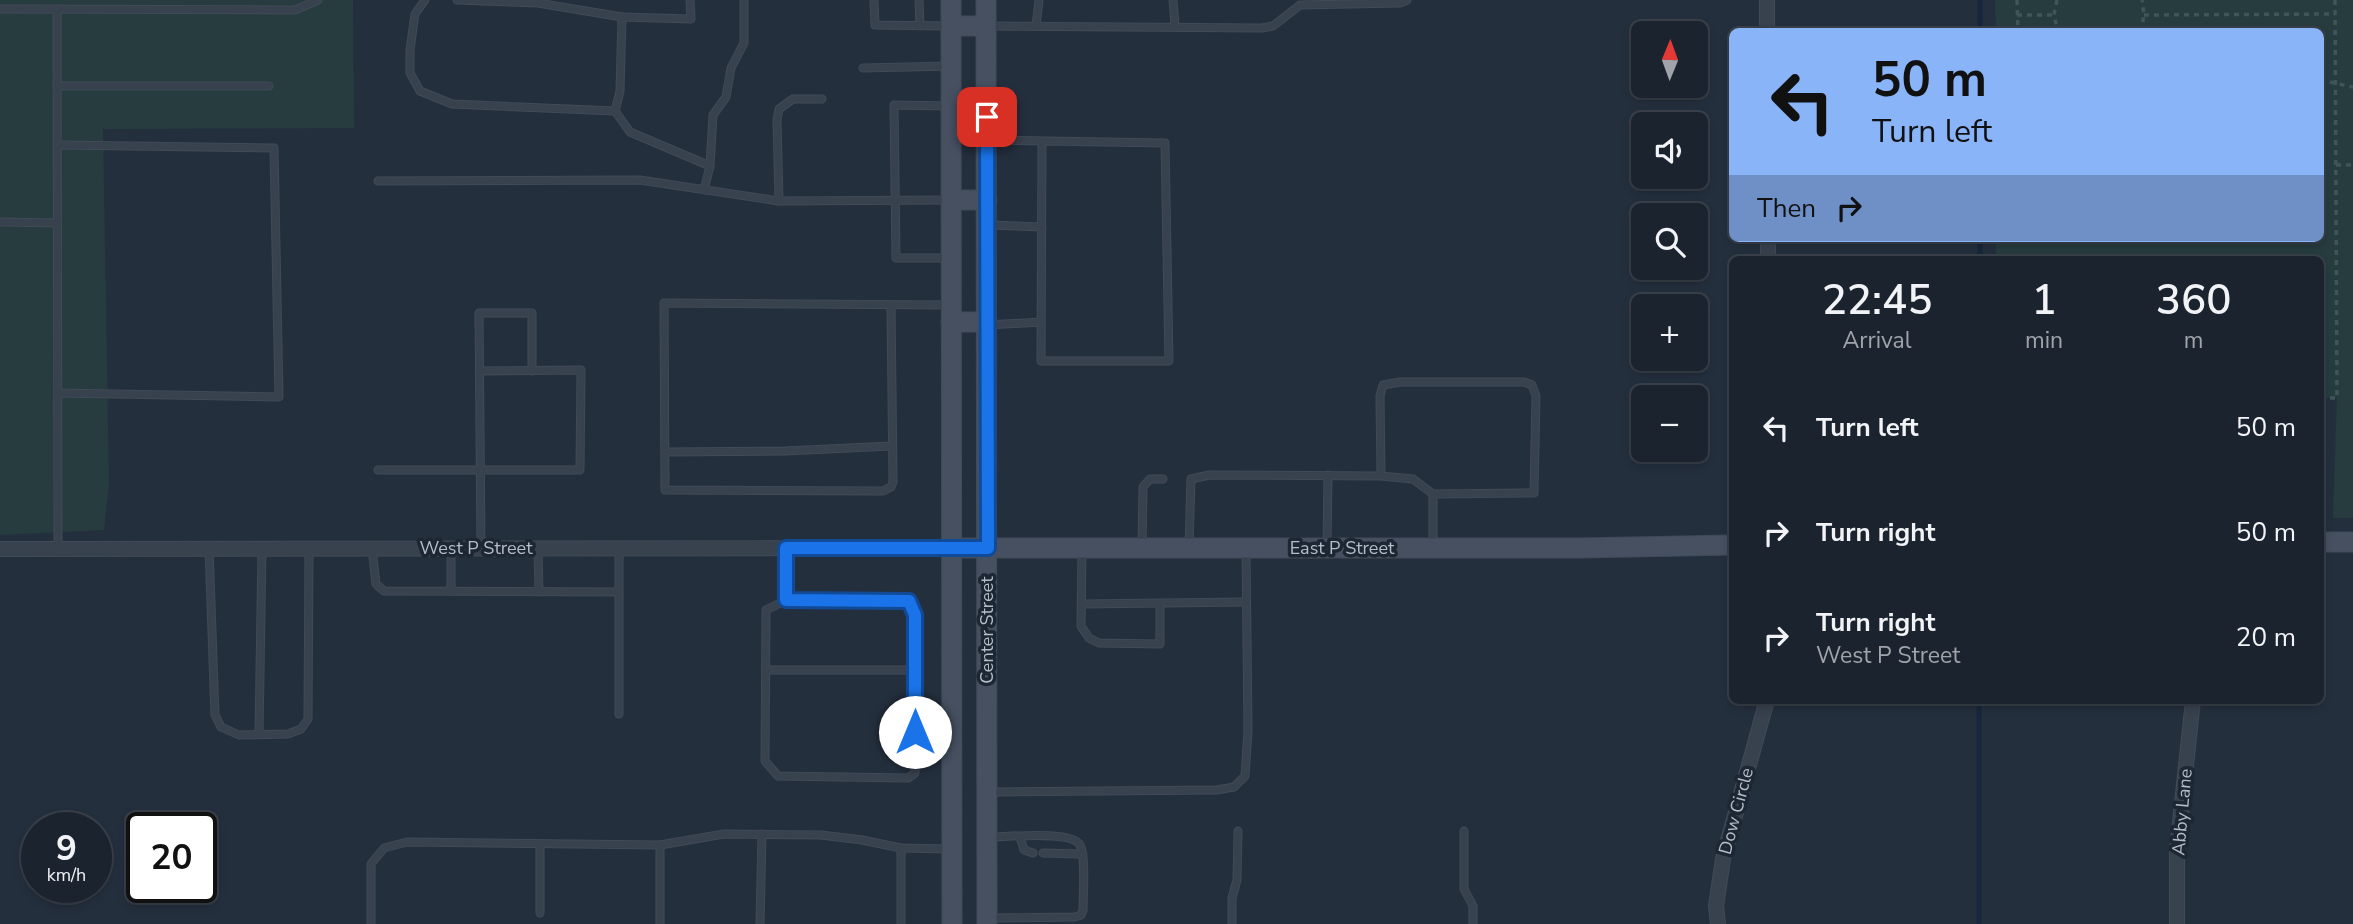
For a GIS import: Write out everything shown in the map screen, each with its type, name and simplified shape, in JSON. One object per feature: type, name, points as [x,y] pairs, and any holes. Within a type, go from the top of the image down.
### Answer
[{"type":"main road","name":"Center Street","points":[[951,0],[952,924]]},
{"type":"main road","name":"Center Street","points":[[986,0],[987,921]]},
{"type":"main road","points":[[951,26],[986,26]]},
{"type":"main road","points":[[951,200],[987,200]]},
{"type":"main road","points":[[951,314],[987,323]]},
{"type":"main road","points":[[2324,542],[2353,542]]},
{"type":"main road","name":"East P Street","points":[[951,548],[1729,545]]},
{"type":"street","points":[[1767,0],[1768,28]]},
{"type":"street","name":"West P Street","points":[[0,549],[951,548]]},
{"type":"street","name":"Dow Circle","points":[[1718,924],[1716,906],[1723,859],[1766,704]]},
{"type":"street","name":"Abby Lane","points":[[2177,924],[2177,850],[2193,704]]},
{"type":"lane","points":[[31,0],[31,9]]},
{"type":"lane","points":[[0,9],[295,10],[318,0]]},
{"type":"lane","points":[[425,0],[415,14],[410,50],[410,73],[420,91],[452,104],[615,111]]},
{"type":"lane","points":[[457,0],[538,3],[622,17],[691,19],[690,0]]},
{"type":"lane","points":[[704,190],[710,166],[713,115],[726,97],[732,68],[744,43],[744,0]]},
{"type":"lane","points":[[874,0],[875,25],[951,26]]},
{"type":"lane","points":[[919,0],[920,26]]},
{"type":"lane","points":[[1036,26],[1039,0]]},
{"type":"lane","points":[[1173,0],[1175,27]]},
{"type":"lane","points":[[986,26],[1273,26],[1300,2],[1400,3],[1407,0]]},
{"type":"lane","points":[[57,9],[58,548]]},
{"type":"lane","points":[[622,17],[620,91],[615,111],[630,132],[710,166]]},
{"type":"lane","points":[[863,68],[951,66]]},
{"type":"lane","points":[[57,86],[269,86]]},
{"type":"lane","points":[[779,201],[779,109],[793,99],[822,99]]},
{"type":"lane","points":[[951,106],[894,105],[896,258],[951,258]]},
{"type":"lane","points":[[987,140],[1165,143],[1169,361],[1041,361],[1042,141]]},
{"type":"lane","points":[[58,145],[274,148],[279,397],[58,393]]},
{"type":"lane","points":[[378,181],[640,180],[779,201],[951,200]]},
{"type":"lane","points":[[0,222],[58,223]]},
{"type":"lane","points":[[987,225],[1042,226]]},
{"type":"lane","points":[[891,305],[891,487],[883,491],[665,491],[664,303],[891,305],[951,314]]},
{"type":"lane","points":[[481,548],[480,313],[532,313],[532,371]]},
{"type":"lane","points":[[987,323],[1041,322]]},
{"type":"lane","points":[[378,470],[580,470],[581,370],[480,371]]},
{"type":"lane","points":[[1189,548],[1188,479],[1209,475],[1381,476],[1412,479],[1433,494],[1534,493],[1536,396],[1532,385],[1524,382],[1400,382],[1383,385],[1380,396],[1381,476]]},
{"type":"lane","points":[[666,452],[785,451],[891,446]]},
{"type":"lane","points":[[1327,548],[1328,475]]},
{"type":"lane","points":[[1142,548],[1143,487],[1150,479],[1163,479]]},
{"type":"lane","points":[[1433,494],[1433,548]]},
{"type":"lane","points":[[209,548],[215,715],[221,727],[239,735],[288,734],[301,729],[308,719],[309,547]]},
{"type":"lane","points":[[372,547],[376,584],[384,591],[619,592]]},
{"type":"lane","points":[[259,734],[262,548]]},
{"type":"lane","points":[[451,548],[451,591]]},
{"type":"lane","points":[[538,548],[538,592]]},
{"type":"lane","points":[[619,548],[619,714]]},
{"type":"lane","points":[[786,548],[786,600]]},
{"type":"lane","points":[[1082,548],[1081,626],[1089,638],[1098,643],[1160,644],[1160,603]]},
{"type":"lane","points":[[987,792],[1217,790],[1234,787],[1244,776],[1247,742],[1246,548]]},
{"type":"lane","points":[[786,600],[909,601],[915,615],[915,773],[908,778],[778,776],[765,761],[766,670],[766,610],[786,600]]},
{"type":"lane","points":[[1082,604],[1246,602]]},
{"type":"lane","points":[[766,670],[915,670]]},
{"type":"lane","points":[[915,711],[951,711]]},
{"type":"lane","points":[[1232,924],[1232,898],[1237,880],[1238,831]]},
{"type":"lane","points":[[1464,831],[1464,889],[1473,906],[1473,924]]},
{"type":"lane","points":[[371,924],[371,864],[384,848],[407,842],[660,845],[724,834],[762,834],[821,835],[901,848],[952,849]]},
{"type":"lane","points":[[761,924],[762,834]]},
{"type":"lane","points":[[987,837],[1059,836],[1074,839],[1080,844],[1083,854],[1081,915],[987,921]]},
{"type":"lane","points":[[1020,837],[1024,850],[1033,853]]},
{"type":"lane","points":[[540,844],[540,913]]},
{"type":"lane","points":[[660,845],[660,924]]},
{"type":"lane","points":[[901,848],[901,924]]},
{"type":"lane","points":[[1043,853],[1083,854]]},
{"type":"path","points":[[2017,0],[2018,28]]},
{"type":"path","points":[[2057,0],[2054,15],[2057,28]]},
{"type":"path","points":[[2141,28],[2144,15],[2142,0]]},
{"type":"path","points":[[2324,398],[2337,398],[2335,0]]},
{"type":"path","points":[[2144,15],[2335,14]]},
{"type":"path","points":[[2017,15],[2054,15]]},
{"type":"path","points":[[2324,81],[2353,87]]},
{"type":"path","points":[[2336,165],[2353,165]]},
{"type":"green space","points":[[0,0],[353,0],[354,128],[103,129],[109,485],[104,530],[0,535]]},
{"type":"green space","points":[[1995,0],[2353,0],[2353,518],[2333,518],[2337,398],[2324,398],[2324,256],[1996,256],[1996,242],[2324,242],[2324,28],[1996,28]]},
{"type":"waterway","points":[[1980,0],[1980,28]]},
{"type":"waterway","points":[[1980,242],[1980,256]]},
{"type":"waterway","points":[[1979,704],[1979,924]]},
{"type":"route","points":[[915,732],[915,615],[909,601],[786,600],[786,548],[988,548],[987,117]]}]
